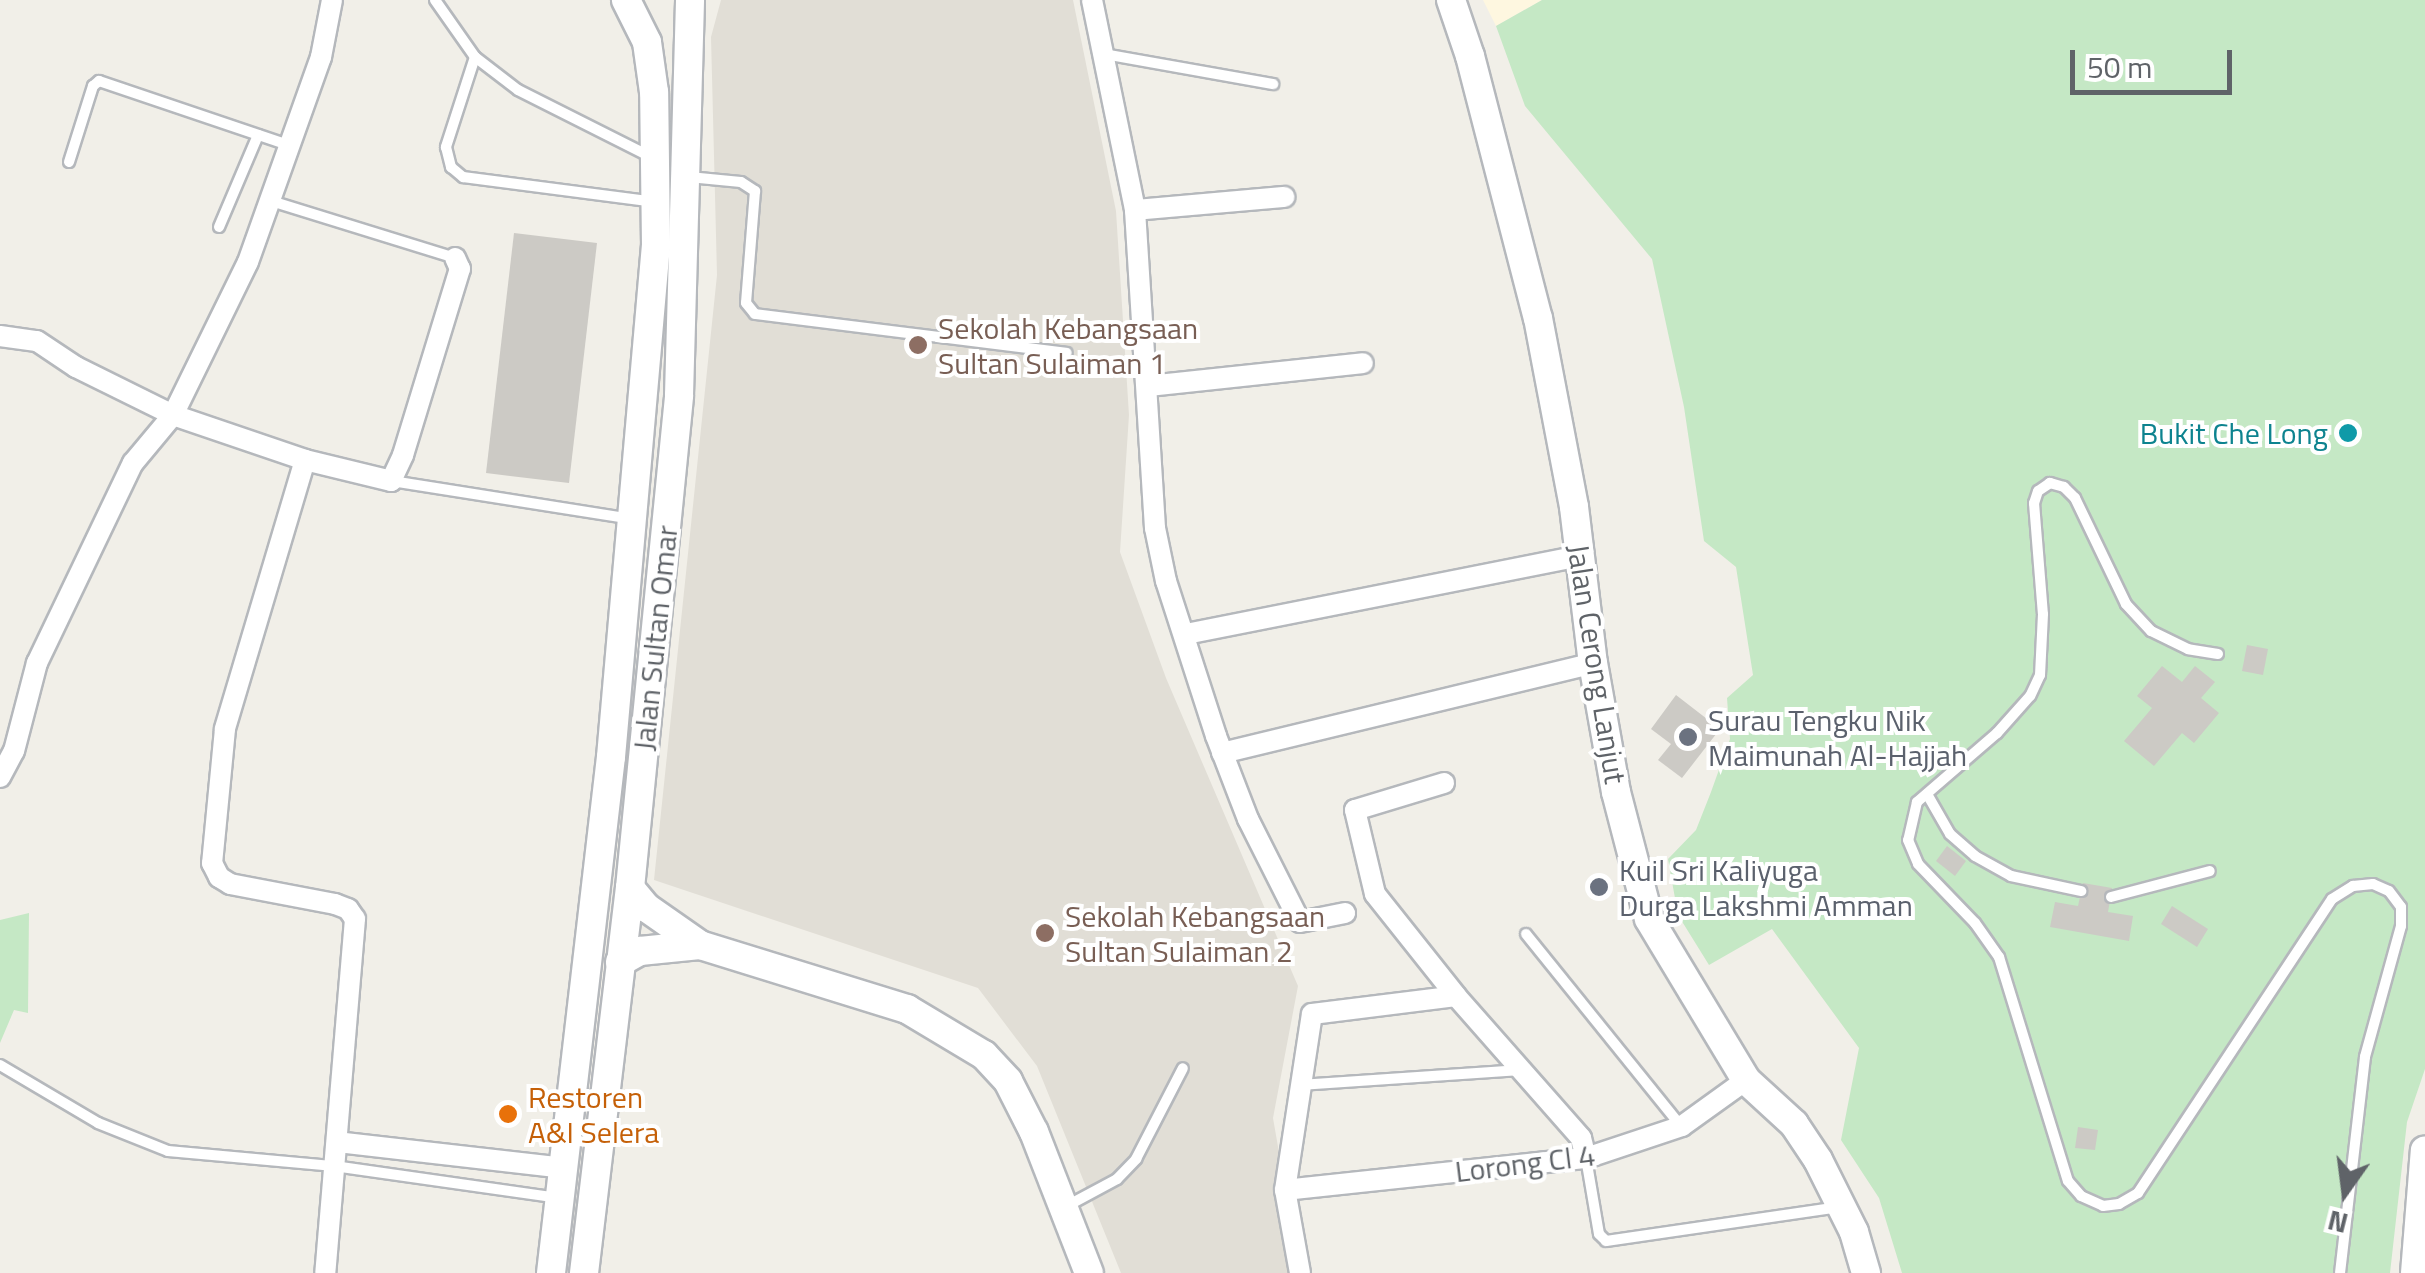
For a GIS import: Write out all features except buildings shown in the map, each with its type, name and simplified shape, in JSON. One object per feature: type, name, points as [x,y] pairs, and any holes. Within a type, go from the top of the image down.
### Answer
[{"type":"main road","points":[[551,1273],[612,757],[656,202],[657,159],[647,42],[626,0]]},
{"type":"main road","name":"Jalan Sultan Omar","points":[[584,1273],[630,888],[679,395],[690,0]]},
{"type":"main road","name":"Jalan Cerong Lanjut","points":[[1450,0],[1470,56],[1538,318],[1616,792],[1649,919],[1746,1080],[1794,1124],[1842,1207],[1866,1273]]},
{"type":"main road","points":[[630,888],[648,908],[700,944],[907,1009],[961,1038],[1008,1081],[1065,1208],[1089,1273]]},
{"type":"main road","points":[[620,962],[640,951],[700,944]]},
{"type":"main road","points":[[2415,1273],[2425,1150]]},
{"type":"street","points":[[0,778],[14,751],[38,663],[133,463],[173,415],[248,262],[322,57],[332,0]]},
{"type":"street","points":[[1092,0],[1135,210],[1149,386],[1154,528],[1166,581],[1222,753],[1248,818],[1300,922],[1345,913]]},
{"type":"street","points":[[1135,210],[1284,196]]},
{"type":"street","points":[[0,336],[37,341],[76,367],[173,415],[306,460],[391,481],[403,455],[460,269],[455,258]]},
{"type":"street","points":[[1149,386],[1364,362]]},
{"type":"street","points":[[306,460],[225,729],[212,863],[219,878],[230,884],[336,904],[348,908],[356,919],[326,1273]]},
{"type":"street","points":[[1186,634],[1580,556]]},
{"type":"street","points":[[1222,753],[1593,662]]},
{"type":"street","points":[[1444,783],[1360,806],[1354,817],[1380,906],[1581,1138],[1586,1158]]},
{"type":"street","points":[[1300,1273],[1285,1190],[1312,1014],[1456,996]]},
{"type":"street","name":"Lorong Cl 4","points":[[1285,1190],[1586,1158],[1682,1126],[1746,1080]]},
{"type":"street","points":[[336,1142],[564,1168]]},
{"type":"lane","points":[[435,0],[475,57],[557,112],[657,159]]},
{"type":"lane","points":[[1103,54],[1273,84]]},
{"type":"lane","points":[[475,57],[446,148],[451,166],[463,177],[656,202]]},
{"type":"lane","points":[[69,162],[93,86],[99,80],[292,147]]},
{"type":"lane","points":[[220,227],[258,134]]},
{"type":"lane","points":[[688,177],[741,182],[756,191],[746,303],[755,314],[1067,353]]},
{"type":"lane","points":[[271,201],[455,258]]},
{"type":"lane","points":[[391,481],[632,520]]},
{"type":"lane","points":[[2218,654],[2188,649],[2151,630],[2126,604],[2074,498],[2064,487],[2050,483],[2038,491],[2034,503],[2043,614],[2040,675],[2030,696],[1996,733],[1927,794],[1910,818],[1908,840],[1918,864],[1976,924],[1999,956],[2068,1182],[2081,1196],[2103,1206],[2119,1204],[2138,1193],[2332,898],[2353,886],[2373,884],[2390,892],[2401,907],[2402,926],[2364,1057],[2340,1273]]},
{"type":"lane","points":[[1927,794],[1950,834],[1975,856],[2011,876],[2081,891]]},
{"type":"lane","points":[[2111,896],[2210,871]]},
{"type":"lane","points":[[1526,934],[1682,1126]]},
{"type":"lane","points":[[0,1065],[98,1123],[168,1151],[334,1166],[560,1198]]},
{"type":"lane","points":[[1065,1208],[1116,1179],[1136,1160],[1183,1068]]},
{"type":"lane","points":[[1299,1085],[1520,1070]]},
{"type":"lane","points":[[1586,1158],[1599,1234],[1606,1241],[1842,1207]]},
{"type":"shaded area","points":[[721,0],[1073,0],[1116,211],[1129,415],[1120,552],[1166,678],[1298,986],[1273,1118],[1300,1273],[1121,1273],[1037,1066],[978,988],[654,880],[717,275],[711,37]]},
{"type":"shaded area","points":[[1483,0],[1542,0],[1496,26]]},
{"type":"green space","points":[[1542,0],[2425,0],[2425,1069],[2407,1122],[2390,1273],[1902,1273],[1879,1198],[1841,1140],[1859,1048],[1772,929],[1709,965],[1678,915],[1668,859],[1696,830],[1711,792],[1730,739],[1727,698],[1753,675],[1736,567],[1704,541],[1684,407],[1652,259],[1525,106],[1496,26]]},
{"type":"green space","points":[[29,913],[28,1013],[14,1010],[0,1043],[0,920]]},
{"type":"place","name":"Sekolah Kebangsaan Sultan Sulaiman 1","points":[[918,345]]},
{"type":"place","name":"Bukit Che Long","points":[[2348,433]]},
{"type":"place","name":"Surau Tengku Nik Maimunah Al-Hajjah","points":[[1688,737]]},
{"type":"place","name":"Kuil Sri Kaliyuga Durga Lakshmi Amman","points":[[1599,887]]},
{"type":"place","name":"Sekolah Kebangsaan Sultan Sulaiman 2","points":[[1045,933]]},
{"type":"place","name":"Restoren A&I Selera","points":[[508,1114]]}]
